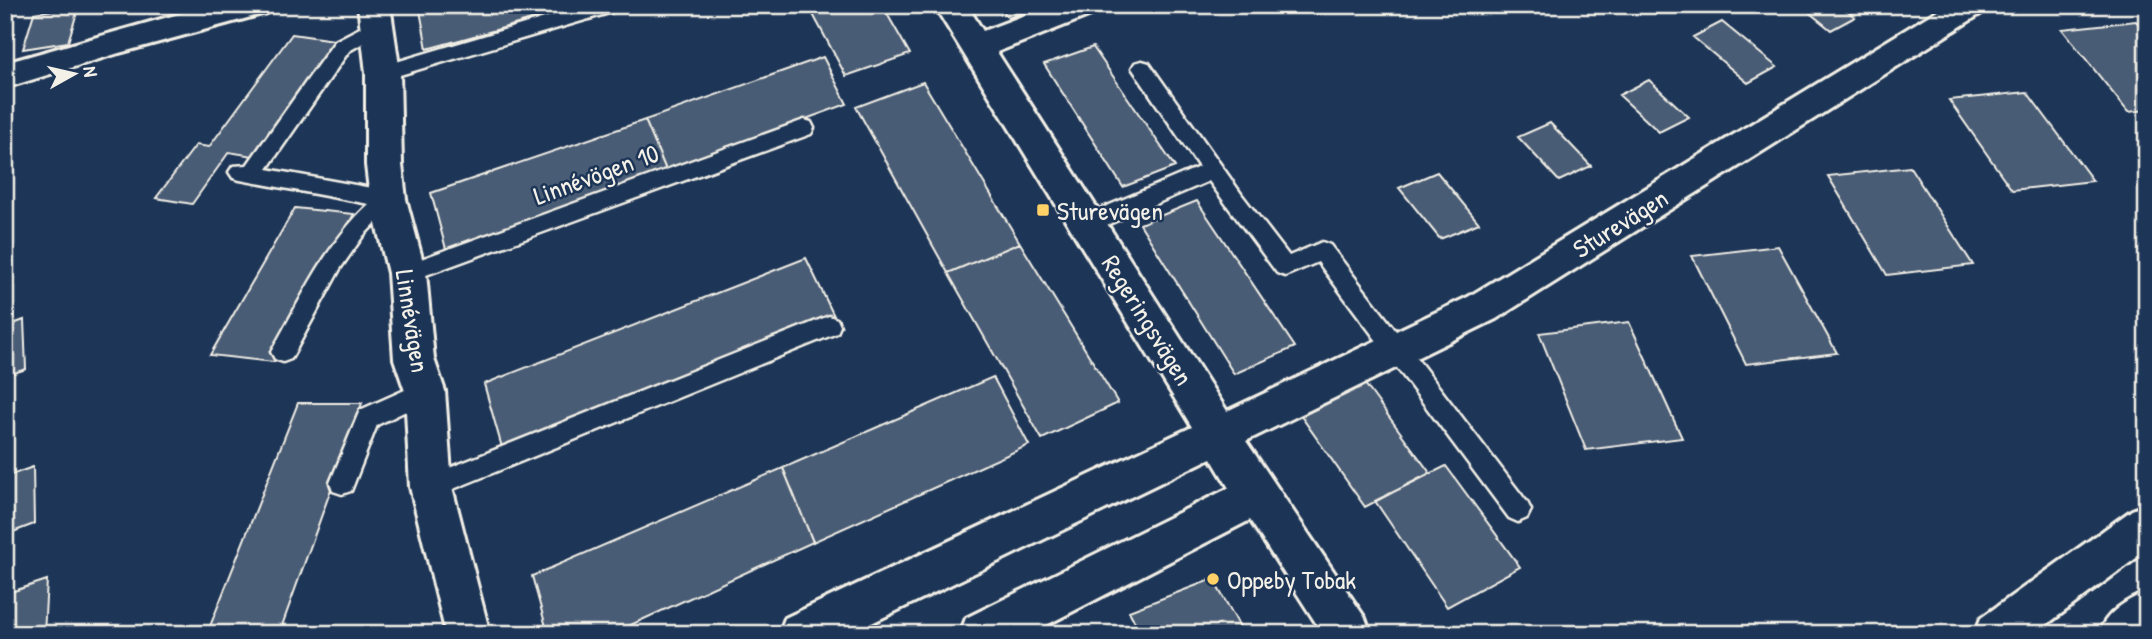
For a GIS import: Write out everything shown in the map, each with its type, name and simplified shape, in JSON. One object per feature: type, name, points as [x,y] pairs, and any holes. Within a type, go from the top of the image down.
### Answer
[{"type":"street","points":[[116,42],[130,5]]},
{"type":"street","points":[[5,76],[116,42],[255,5]]},
{"type":"street","name":"Regeringsvägen","points":[[950,5],[1257,495],[1349,634]]},
{"type":"street","points":[[978,46],[1085,5]]},
{"type":"street","name":"Sturevägen","points":[[801,634],[1219,432],[1482,309],[1971,5]]},
{"type":"street","name":"Linnévägen","points":[[375,16],[383,73],[384,166],[388,199],[407,273],[414,359],[425,391],[431,487],[468,634]]},
{"type":"street","points":[[982,634],[1257,495]]},
{"type":"street","points":[[1997,634],[2147,524]]},
{"type":"street","points":[[2120,634],[2147,614]]},
{"type":"lane","points":[[383,73],[612,5]]},
{"type":"lane","points":[[375,16],[342,46],[246,173],[388,199]]},
{"type":"lane","points":[[1142,68],[1285,267],[1322,251],[1518,510]]},
{"type":"lane","name":"Linnévögen 10","points":[[407,273],[804,128]]},
{"type":"lane","points":[[1087,224],[1213,170]]},
{"type":"lane","points":[[283,352],[332,263],[355,230],[388,199]]},
{"type":"lane","points":[[431,487],[829,326]]},
{"type":"lane","points":[[342,483],[368,418],[425,391]]},
{"type":"building","points":[[419,5],[586,5],[427,49]]},
{"type":"building","points":[[808,5],[882,5],[910,54],[846,76]]},
{"type":"building","points":[[999,5],[1041,5],[1008,18]]},
{"type":"building","points":[[1800,5],[1840,5],[1855,17],[1831,30]]},
{"type":"building","points":[[79,6],[68,42],[23,49],[34,13]]},
{"type":"building","points":[[2136,21],[2147,34],[2147,110],[2128,112],[2062,29]]},
{"type":"building","points":[[1722,22],[1777,67],[1748,83],[1693,37]]},
{"type":"building","points":[[292,34],[341,41],[259,157],[229,152],[192,204],[156,198],[196,145],[209,147]]},
{"type":"building","points":[[1093,47],[1175,167],[1123,187],[1044,64]]},
{"type":"building","points":[[823,57],[847,104],[666,170],[645,120]]},
{"type":"building","points":[[1649,80],[1689,117],[1659,132],[1619,95]]},
{"type":"building","points":[[923,82],[1020,243],[948,273],[856,107]]},
{"type":"building","points":[[2027,92],[2093,181],[2012,190],[1949,100]]},
{"type":"building","points":[[645,120],[666,170],[446,249],[431,193]]},
{"type":"building","points":[[1550,123],[1591,166],[1559,181],[1518,137]]},
{"type":"building","points":[[1910,167],[1973,265],[1887,275],[1828,176]]},
{"type":"building","points":[[1437,172],[1479,223],[1440,239],[1399,188]]},
{"type":"building","points":[[1197,201],[1295,347],[1234,374],[1140,224]]},
{"type":"building","points":[[295,208],[354,214],[274,362],[210,355]]},
{"type":"building","points":[[1020,243],[1118,403],[1042,439],[948,273]]},
{"type":"building","points":[[1778,246],[1837,353],[1746,364],[1692,256]]},
{"type":"building","points":[[806,258],[834,316],[503,451],[484,384]]},
{"type":"building","points":[[24,320],[26,369],[5,376],[5,327]]},
{"type":"building","points":[[1629,322],[1682,438],[1586,450],[1539,333]]},
{"type":"building","points":[[993,377],[1029,445],[813,542],[783,468]]},
{"type":"building","points":[[1365,384],[1430,473],[1365,507],[1301,416]]},
{"type":"building","points":[[298,403],[362,403],[279,634],[207,634]]},
{"type":"building","points":[[1446,466],[1520,567],[1447,607],[1375,501]]},
{"type":"building","points":[[33,467],[34,524],[5,535],[5,477]]},
{"type":"building","points":[[783,468],[813,542],[611,634],[548,634],[532,576]]},
{"type":"building","points":[[1213,579],[1244,634],[1141,634],[1129,611]]},
{"type":"building","points":[[47,580],[44,634],[5,634],[5,594]]},
{"type":"place","name":"Sturevägen","points":[[1043,210]]},
{"type":"place","name":"Oppeby Tobak","points":[[1213,579]]}]
